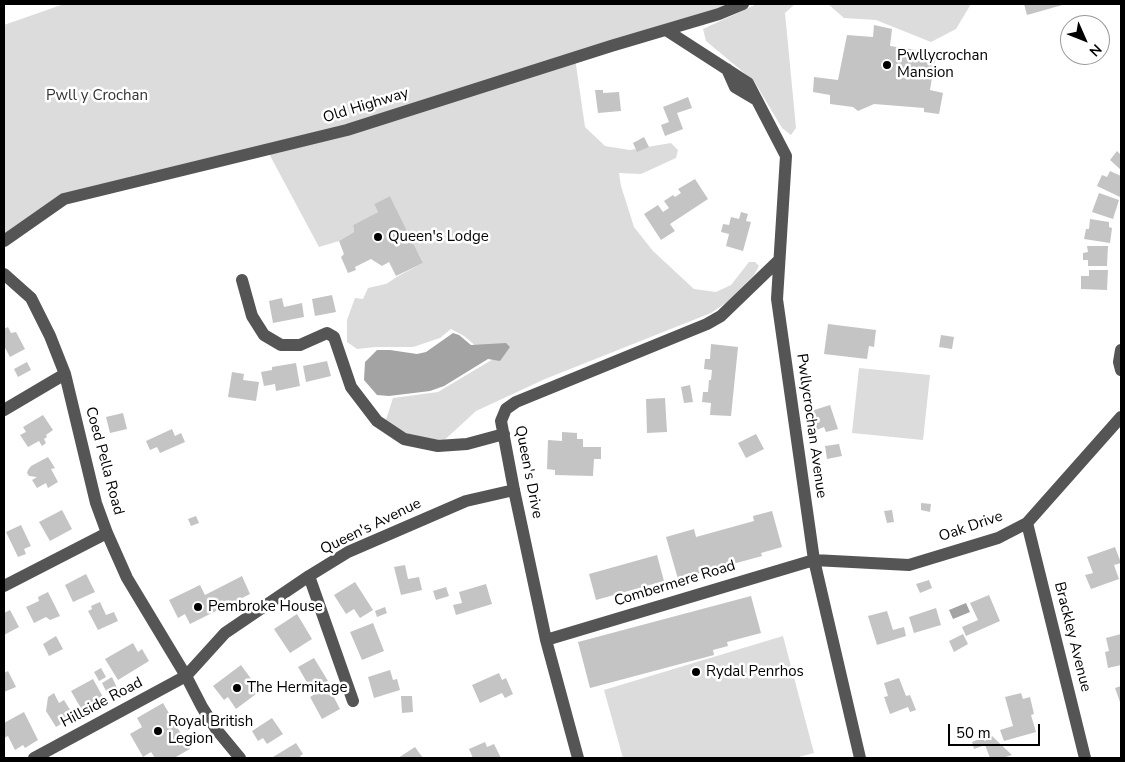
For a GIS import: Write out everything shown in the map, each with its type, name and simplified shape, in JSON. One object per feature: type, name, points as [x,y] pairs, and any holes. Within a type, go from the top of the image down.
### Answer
[{"type":"street","name":"Old Highway","points":[[4,241],[64,199],[346,130],[719,14],[742,4]]},
{"type":"street","name":"Pwllycrochan Avenue","points":[[666,30],[727,69],[735,87],[757,100],[786,156],[777,299],[814,560],[860,758]]},
{"type":"street","name":"Queen's Drive","points":[[578,758],[546,640],[501,421],[506,410],[516,402],[707,324],[721,316],[778,261]]},
{"type":"street","name":"Coed Pella Road","points":[[4,274],[30,298],[50,336],[65,374],[96,503],[127,578],[186,676],[202,707],[216,729],[240,758]]},
{"type":"street","points":[[242,280],[252,316],[264,336],[281,345],[300,345],[327,333],[334,337],[351,387],[377,421],[404,439],[438,446],[467,444],[504,434]]},
{"type":"street","points":[[1121,350],[1119,362],[1121,370]]},
{"type":"street","points":[[4,410],[65,374]]},
{"type":"street","name":"Oak Drive","points":[[814,560],[909,565],[998,538],[1027,523],[1121,417]]},
{"type":"street","name":"Queen's Avenue","points":[[186,676],[224,633],[348,552],[466,500],[514,490]]},
{"type":"street","name":"Brackley Avenue","points":[[1027,523],[1085,758]]},
{"type":"street","points":[[4,586],[107,533]]},
{"type":"street","name":"Combermere Road","points":[[546,640],[814,560]]},
{"type":"street","points":[[309,576],[353,701]]},
{"type":"street","name":"Hillside Road","points":[[34,758],[186,676]]},
{"type":"green space","name":"Pwll y Crochan","points":[[64,4],[743,4],[575,58],[585,127],[605,146],[630,150],[671,143],[678,150],[676,158],[641,174],[619,173],[621,186],[634,227],[653,251],[694,289],[716,292],[731,285],[749,262],[755,262],[759,266],[754,275],[730,300],[711,313],[545,379],[476,411],[438,446],[384,426],[393,398],[438,392],[505,352],[477,347],[464,336],[451,329],[440,338],[413,347],[357,349],[347,342],[347,320],[355,298],[363,299],[368,288],[386,284],[423,263],[390,196],[374,204],[378,212],[353,225],[354,232],[339,241],[319,247],[267,150],[64,199],[4,241],[4,25]]},
{"type":"green space","points":[[757,4],[795,4],[785,13],[796,128],[791,135],[782,128],[754,81],[706,41],[703,29]]},
{"type":"green space","points":[[828,4],[971,4],[956,29],[931,42],[876,20],[844,18]]},
{"type":"green space","points":[[859,368],[930,375],[923,440],[852,433]]},
{"type":"green space","points":[[783,636],[814,753],[795,758],[623,758],[604,690]]},
{"type":"shaded area","points":[[453,333],[459,335],[471,345],[506,343],[510,347],[500,361],[488,359],[444,386],[430,391],[389,396],[377,395],[364,380],[365,362],[377,350],[417,354],[426,352]]},
{"type":"shaded area","points":[[966,603],[970,612],[953,619],[949,610]]},
{"type":"building","points":[[1024,4],[1066,4],[1027,15]]},
{"type":"building","name":"Pwllycrochan Mansion","points":[[874,25],[892,29],[890,46],[936,53],[930,90],[943,93],[939,114],[924,112],[924,108],[874,104],[858,111],[853,107],[830,104],[830,95],[813,92],[814,77],[838,80],[847,35],[873,37]]},
{"type":"building","points":[[595,90],[603,90],[603,93],[619,92],[621,111],[598,113]]},
{"type":"building","points":[[688,97],[692,108],[677,113],[683,129],[665,136],[661,125],[669,122],[663,107]]},
{"type":"building","points":[[644,137],[649,147],[637,152],[633,143]]},
{"type":"building","points":[[1117,151],[1121,153],[1121,170],[1110,160]]},
{"type":"building","points":[[1110,171],[1121,176],[1120,197],[1097,186],[1102,175],[1107,177]]},
{"type":"building","points":[[695,179],[708,199],[670,224],[675,231],[661,240],[644,214],[658,205],[663,212],[669,208],[664,201],[673,195],[675,197],[681,193],[678,189]]},
{"type":"building","points":[[1099,193],[1119,200],[1113,219],[1092,212]]},
{"type":"building","name":"Queen's Lodge","points":[[390,196],[423,263],[396,276],[389,262],[382,266],[371,259],[355,267],[356,270],[348,273],[341,257],[344,254],[339,241],[354,232],[353,225],[378,212],[374,204]]},
{"type":"building","points":[[741,212],[748,214],[746,221],[751,222],[743,251],[726,246],[729,234],[721,232],[723,224],[729,225],[731,217],[739,219]]},
{"type":"building","points":[[1090,219],[1109,222],[1109,227],[1112,228],[1110,243],[1084,239],[1086,229],[1089,229]]},
{"type":"building","points":[[1087,246],[1108,246],[1107,266],[1088,266],[1088,260],[1083,260],[1083,253],[1088,252]]},
{"type":"building","points":[[1089,270],[1108,270],[1107,290],[1081,289],[1081,276],[1089,276]]},
{"type":"building","points":[[332,295],[336,312],[315,316],[312,299]]},
{"type":"building","points":[[282,298],[284,307],[302,303],[304,317],[273,323],[269,301]]},
{"type":"building","points":[[828,324],[876,330],[874,347],[869,346],[867,359],[824,354]]},
{"type":"building","points":[[8,327],[11,333],[16,332],[25,349],[10,357],[4,346],[4,329]]},
{"type":"building","points":[[941,335],[954,337],[952,349],[939,347]]},
{"type":"building","points":[[711,344],[738,347],[731,416],[710,415],[711,403],[702,402],[703,392],[708,392],[709,380],[711,380],[712,370],[704,369],[705,359],[710,359]]},
{"type":"building","points":[[327,361],[331,376],[306,382],[303,366]]},
{"type":"building","points":[[27,362],[31,370],[18,377],[14,369]]},
{"type":"building","points":[[296,363],[300,386],[276,391],[275,384],[264,386],[261,372],[272,370],[272,367]]},
{"type":"building","points":[[232,372],[244,374],[243,380],[259,382],[256,401],[228,397]]},
{"type":"building","points":[[690,385],[693,402],[684,403],[681,387]]},
{"type":"building","points":[[665,398],[667,432],[647,433],[646,399]]},
{"type":"building","points":[[830,405],[838,429],[826,432],[824,427],[814,431],[808,412]]},
{"type":"building","points":[[123,413],[127,429],[110,433],[106,417]]},
{"type":"building","points":[[43,415],[53,430],[46,435],[47,437],[44,439],[46,443],[42,446],[39,441],[28,447],[20,435],[26,432],[23,427]]},
{"type":"building","points":[[172,429],[175,436],[181,433],[185,442],[160,453],[157,447],[150,450],[146,441]]},
{"type":"building","points":[[562,432],[577,433],[577,439],[583,439],[583,447],[601,447],[601,459],[594,459],[593,476],[555,475],[555,470],[547,469],[548,440],[562,441]]},
{"type":"building","points":[[756,434],[764,449],[746,458],[738,443]]},
{"type":"building","points":[[839,444],[842,456],[827,459],[825,446]]},
{"type":"building","points":[[48,457],[55,468],[51,469],[58,482],[48,488],[46,483],[37,488],[32,480],[37,477],[29,476],[28,470],[31,466]]},
{"type":"building","points":[[921,503],[931,504],[930,512],[921,510]]},
{"type":"building","points":[[62,510],[72,529],[50,541],[39,522]]},
{"type":"building","points":[[892,510],[894,522],[887,523],[884,511]]},
{"type":"building","points":[[772,511],[782,547],[761,553],[762,556],[678,579],[666,537],[694,529],[696,537],[754,521],[753,516]]},
{"type":"building","points":[[196,516],[199,523],[191,526],[188,519]]},
{"type":"building","points":[[21,525],[31,546],[24,549],[26,554],[18,557],[6,532]]},
{"type":"building","points":[[1115,547],[1121,563],[1114,565],[1119,579],[1091,589],[1085,575],[1093,573],[1087,557]]},
{"type":"building","points":[[657,555],[664,581],[596,600],[589,574]]},
{"type":"building","points":[[405,565],[408,579],[419,577],[422,590],[401,595],[394,567]]},
{"type":"building","points":[[86,574],[95,592],[73,602],[65,585]]},
{"type":"building","name":"Pembroke House","points":[[242,576],[250,594],[190,624],[185,614],[178,618],[169,600],[200,585],[205,595]]},
{"type":"building","points":[[929,580],[932,588],[920,593],[916,584]]},
{"type":"building","points":[[355,582],[373,610],[360,618],[354,609],[346,614],[334,595]]},
{"type":"building","points":[[486,584],[492,604],[456,615],[453,605],[462,603],[459,592]]},
{"type":"building","points":[[446,587],[449,596],[436,600],[433,591]]},
{"type":"building","points":[[48,592],[60,616],[50,620],[46,617],[34,623],[26,607],[39,601],[38,597]]},
{"type":"building","points":[[989,595],[1000,621],[966,636],[962,627],[978,620],[970,603]]},
{"type":"building","points":[[751,596],[761,633],[727,642],[728,646],[713,650],[714,655],[590,688],[578,642]]},
{"type":"building","points":[[100,602],[106,615],[114,612],[118,621],[98,630],[88,611],[92,609],[91,606]]},
{"type":"building","points":[[385,607],[387,613],[377,617],[375,611]]},
{"type":"building","points":[[936,608],[941,625],[914,633],[909,617]]},
{"type":"building","points":[[10,610],[19,627],[4,635],[4,613]]},
{"type":"building","points":[[887,611],[893,630],[904,627],[906,636],[877,645],[868,616]]},
{"type":"building","points":[[297,614],[312,639],[290,653],[274,629]]},
{"type":"building","points":[[373,623],[384,651],[362,660],[350,632]]},
{"type":"building","points":[[963,634],[968,644],[954,652],[949,641]]},
{"type":"building","points":[[1121,634],[1121,665],[1108,668],[1105,652],[1109,651],[1106,638]]},
{"type":"building","points":[[56,636],[63,649],[49,656],[43,644]]},
{"type":"building","points":[[133,643],[138,652],[142,649],[149,661],[118,680],[105,659]]},
{"type":"building","points":[[314,658],[328,681],[312,691],[298,667]]},
{"type":"building","name":"The Hermitage","points":[[241,665],[260,691],[236,709],[228,697],[224,700],[213,686]]},
{"type":"building","points":[[101,668],[106,677],[99,681],[94,672]]},
{"type":"building","points":[[390,670],[393,680],[397,679],[400,690],[374,698],[368,677]]},
{"type":"building","points":[[8,671],[16,687],[4,692],[4,673]]},
{"type":"building","points":[[499,673],[502,680],[506,678],[513,694],[505,698],[502,693],[480,703],[472,685]]},
{"type":"building","points":[[112,677],[117,688],[107,693],[102,683]]},
{"type":"building","points":[[899,678],[906,696],[910,695],[916,710],[910,712],[908,707],[890,714],[884,697],[888,696],[884,683]]},
{"type":"building","points":[[93,679],[103,697],[87,706],[89,709],[83,712],[71,691]]},
{"type":"building","points":[[328,686],[340,709],[322,719],[310,697]]},
{"type":"building","points":[[1121,686],[1121,705],[1115,688]]},
{"type":"building","points":[[54,693],[59,703],[64,700],[74,716],[56,727],[46,711],[48,697]]},
{"type":"building","points":[[1021,693],[1023,699],[1030,697],[1034,714],[1031,715],[1036,732],[1004,741],[1000,730],[1013,726],[1005,697]]},
{"type":"building","points":[[401,696],[412,696],[413,712],[402,713]]},
{"type":"building","name":"Royal British Legion","points":[[163,703],[190,749],[174,758],[155,758],[151,752],[143,757],[130,734],[142,727],[137,718]]},
{"type":"building","points":[[24,712],[38,740],[25,748],[23,745],[15,750],[8,736],[4,738],[4,723]]},
{"type":"building","points":[[272,718],[283,734],[267,744],[263,738],[258,741],[252,731]]},
{"type":"building","points":[[992,736],[1012,755],[1002,758],[990,758],[985,745],[974,749],[972,742],[982,738],[985,741]]},
{"type":"building","points":[[485,742],[487,747],[494,744],[501,758],[473,758],[469,749]]},
{"type":"building","points":[[296,743],[303,754],[300,756],[301,758],[273,757]]},
{"type":"building","points":[[415,747],[423,758],[398,758]]},
{"type":"place","name":"Pwllycrochan Mansion","points":[[887,65]]},
{"type":"place","name":"Queen's Lodge","points":[[378,237]]},
{"type":"place","name":"Pembroke House","points":[[198,607]]},
{"type":"place","name":"Rydal Penrhos","points":[[696,672]]},
{"type":"place","name":"The Hermitage","points":[[237,688]]},
{"type":"place","name":"Royal British Legion","points":[[158,731]]}]
